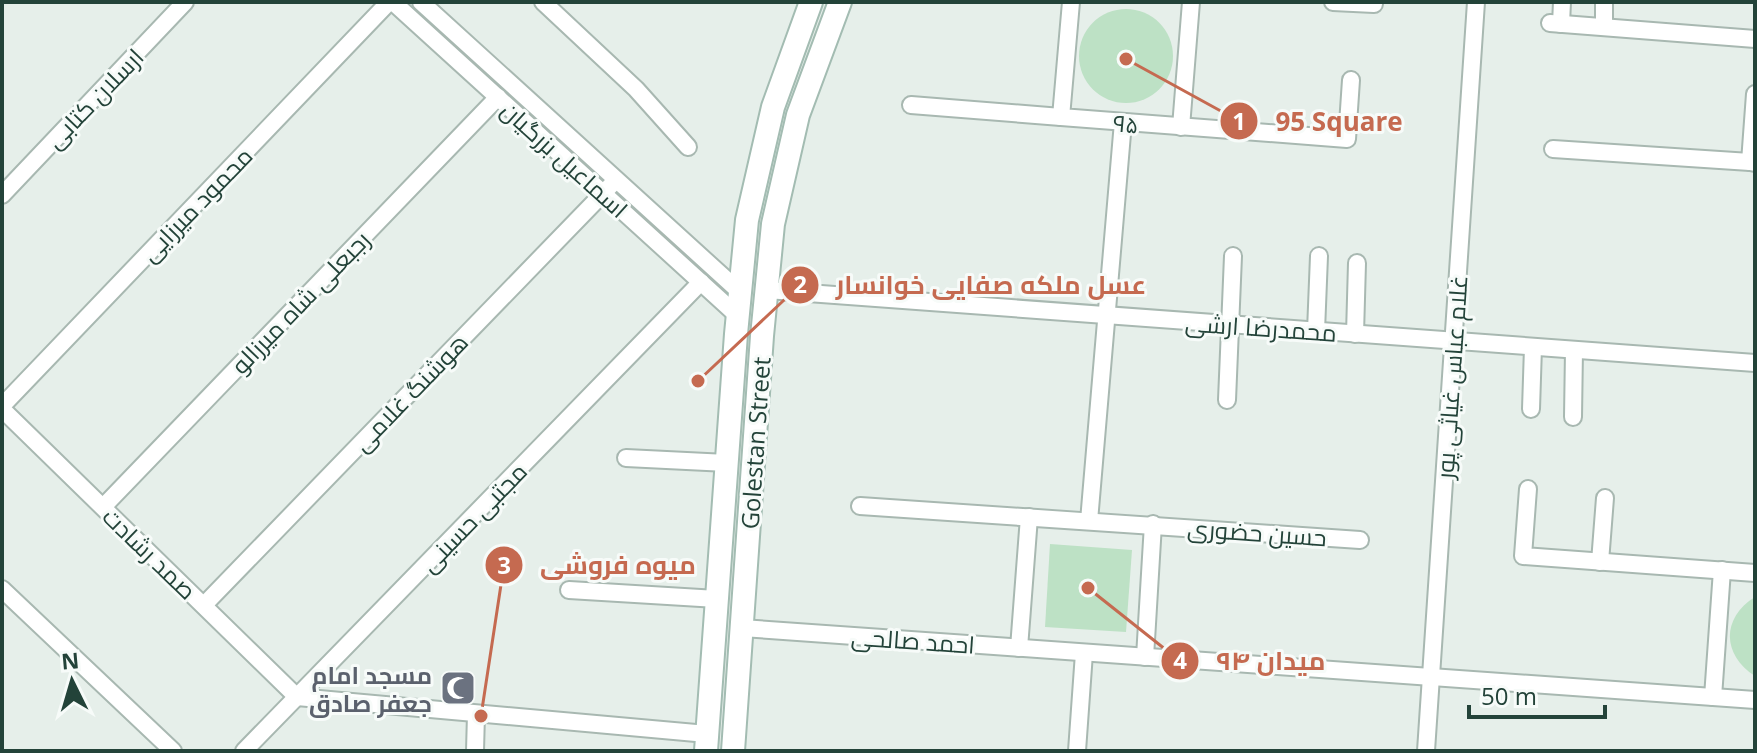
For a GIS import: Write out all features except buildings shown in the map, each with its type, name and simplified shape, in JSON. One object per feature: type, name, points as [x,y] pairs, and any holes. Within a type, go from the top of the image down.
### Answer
[{"type":"main road","name":"Golestan Street","points":[[707,743],[747,220],[773,107],[811,2]]},
{"type":"main road","name":"Golestan Street","points":[[733,751],[773,224],[798,115],[840,2]]},
{"type":"main road","points":[[740,292],[767,290]]},
{"type":"main road","points":[[738,316],[767,290]]},
{"type":"street","name":"ارسلان کتابی","points":[[2,195],[185,2]]},
{"type":"street","name":"اسماعیل بزرگیان","points":[[391,2],[738,316]]},
{"type":"street","name":"محمود میرزایی","points":[[2,407],[391,2]]},
{"type":"street","name":"اسماعیل بزرگیان","points":[[421,2],[740,292]]},
{"type":"street","points":[[543,2],[636,89],[688,147]]},
{"type":"street","points":[[1061,117],[1071,2]]},
{"type":"street","points":[[1181,127],[1191,2]]},
{"type":"street","points":[[1333,2],[1374,4]]},
{"type":"street","name":"غلام عباس غیاثی ‌پور","points":[[1426,751],[1476,2]]},
{"type":"street","points":[[1562,2],[1556,24],[1755,39]]},
{"type":"street","points":[[1604,2],[1604,27]]},
{"type":"street","name":"۹۵","points":[[911,105],[1347,139],[1351,80]]},
{"type":"street","points":[[1553,149],[1753,163],[1755,94]]},
{"type":"street","name":"رجبعلی شاه میرزالو","points":[[103,507],[498,97]]},
{"type":"street","points":[[1089,521],[1123,122]]},
{"type":"street","name":"هوشنگ غلامی","points":[[204,605],[616,180]]},
{"type":"street","points":[[1227,400],[1233,256]]},
{"type":"street","points":[[1316,331],[1319,256]]},
{"type":"street","points":[[1355,334],[1357,263]]},
{"type":"street","name":"مجتبی حسینی","points":[[248,749],[701,282]]},
{"type":"street","name":"محمدرضا ارشی","points":[[767,290],[1755,363]]},
{"type":"street","points":[[1531,409],[1533,347]]},
{"type":"street","points":[[1573,417],[1574,350]]},
{"type":"street","name":"صمد رشادت","points":[[2,407],[297,697]]},
{"type":"street","points":[[626,458],[727,463]]},
{"type":"street","points":[[1528,489],[1523,556],[1755,573]]},
{"type":"street","points":[[1600,562],[1605,498]]},
{"type":"street","name":"حسین حضوری","points":[[860,506],[1360,540]]},
{"type":"street","points":[[1019,648],[1029,517]]},
{"type":"street","points":[[1145,657],[1153,524]]},
{"type":"street","points":[[1713,697],[1722,570]]},
{"type":"street","points":[[2,589],[173,751]]},
{"type":"street","points":[[569,590],[717,599]]},
{"type":"street","name":"احمد صالحی","points":[[742,628],[1755,700]]},
{"type":"street","points":[[1077,751],[1084,653]]},
{"type":"street","points":[[297,697],[476,714],[707,743]]},
{"type":"street","points":[[475,751],[476,714]]},
{"type":"green space","points":[[1126,9],[1144,13],[1159,23],[1169,38],[1173,56],[1169,74],[1159,89],[1144,99],[1126,103],[1108,99],[1093,89],[1083,74],[1079,56],[1083,38],[1093,23],[1108,13]]},
{"type":"green space","points":[[1050,544],[1132,550],[1126,632],[1045,627]]},
{"type":"green space","points":[[1755,597],[1755,676],[1736,658],[1730,636],[1736,615]]},
{"type":"place","name":"95 Square","points":[[1126,59]]},
{"type":"place","name":"عسل ملکه صفایی خوانسار","points":[[698,381]]},
{"type":"place","name":"میدان ۹۴","points":[[1088,588]]},
{"type":"place","name":"مسجد امام جعفر صادق","points":[[458,688]]},
{"type":"place","name":"میوه فروشی","points":[[481,716]]}]
